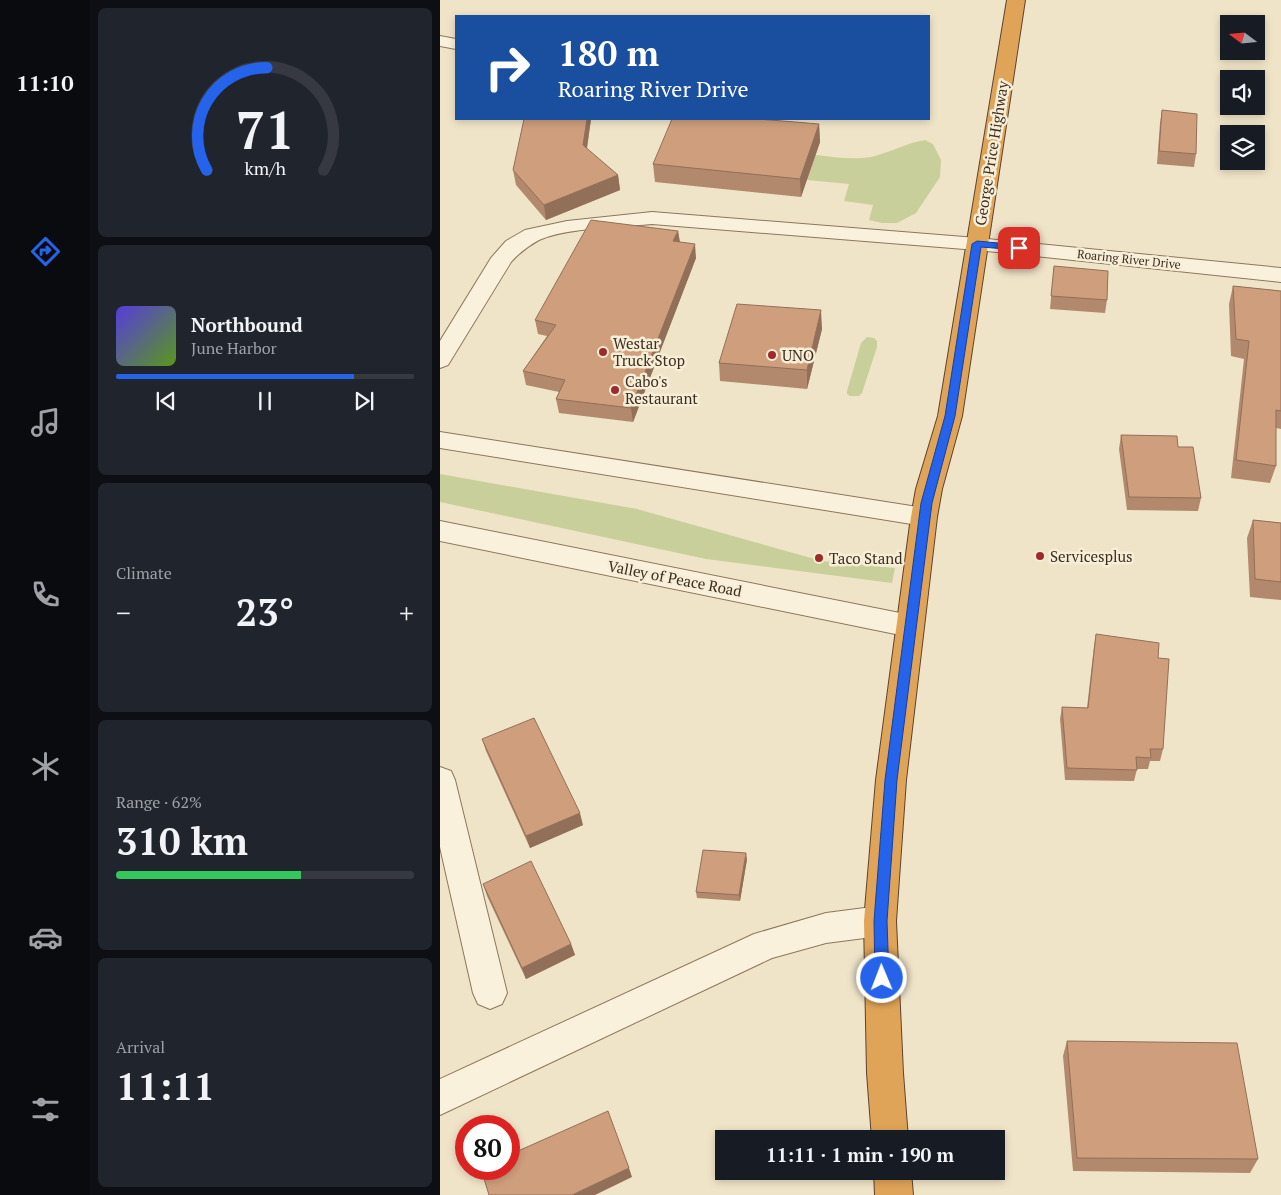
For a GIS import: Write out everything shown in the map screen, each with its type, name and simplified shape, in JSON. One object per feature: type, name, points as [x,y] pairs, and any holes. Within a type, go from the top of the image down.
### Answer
[{"type":"highway","name":"George Price Highway","points":[[889,1130],[885,1073],[880,921],[891,780],[924,516],[929,489],[950,416],[1016,0]]},
{"type":"highway","points":[[893,1180],[894,1195]]},
{"type":"street","points":[[440,41],[455,44]]},
{"type":"street","name":"Roaring River Drive","points":[[440,360],[502,258],[514,246],[533,235],[567,227],[652,218],[977,244],[1281,275]]},
{"type":"street","points":[[440,440],[924,516]]},
{"type":"street","name":"Valley of Peace Road","points":[[440,531],[910,626]]},
{"type":"street","points":[[440,780],[490,993]]},
{"type":"street","points":[[440,1097],[766,945],[826,928],[880,921]]},
{"type":"green space","points":[[925,140],[933,144],[941,160],[940,177],[916,213],[897,223],[882,223],[869,220],[873,205],[844,201],[849,184],[807,180],[815,155],[864,158]]},
{"type":"green space","points":[[867,337],[874,338],[877,341],[877,347],[862,393],[859,396],[850,396],[847,394],[847,391],[861,343]]},
{"type":"green space","points":[[440,474],[637,509],[822,561],[895,568],[892,583],[706,559],[440,502]]},
{"type":"building","points":[[1162,110],[1197,114],[1196,154],[1159,151]]},
{"type":"building","points":[[524,120],[587,120],[583,145],[618,175],[544,205],[513,170]]},
{"type":"building","points":[[672,120],[770,120],[819,124],[800,179],[653,164]]},
{"type":"building","points":[[591,220],[678,231],[673,241],[695,244],[631,408],[556,399],[565,380],[523,371],[556,325],[535,320]]},
{"type":"building","points":[[1054,266],[1108,271],[1107,300],[1051,296]]},
{"type":"building","points":[[1233,286],[1281,291],[1281,411],[1276,410],[1276,466],[1236,460],[1249,341],[1236,339]]},
{"type":"building","name":"UNO","points":[[737,304],[821,310],[807,370],[719,363]]},
{"type":"building","points":[[1121,435],[1177,436],[1178,447],[1193,447],[1201,498],[1129,497]]},
{"type":"building","points":[[1253,520],[1281,523],[1281,582],[1255,579]]},
{"type":"building","points":[[1096,634],[1159,643],[1158,658],[1169,659],[1163,749],[1150,749],[1151,758],[1136,757],[1137,770],[1067,768],[1062,707],[1088,708]]},
{"type":"building","points":[[534,718],[580,813],[526,836],[482,739]]},
{"type":"building","points":[[703,850],[746,853],[739,895],[696,892]]},
{"type":"building","points":[[531,861],[571,944],[522,968],[483,884]]},
{"type":"building","points":[[1067,1041],[1237,1043],[1258,1159],[1077,1158]]},
{"type":"building","points":[[608,1111],[629,1168],[572,1195],[489,1195],[484,1180],[520,1180],[520,1150]]},
{"type":"place","name":"Westar Truck Stop","points":[[603,352]]},
{"type":"place","name":"UNO","points":[[772,355]]},
{"type":"place","name":"Cabo's Restaurant","points":[[615,390]]},
{"type":"place","name":"Servicesplus","points":[[1040,556]]},
{"type":"place","name":"Taco Stand","points":[[819,558]]},
{"type":"route","points":[[882,978],[880,921],[891,780],[926,503],[950,416],[977,244],[1019,248]]}]
